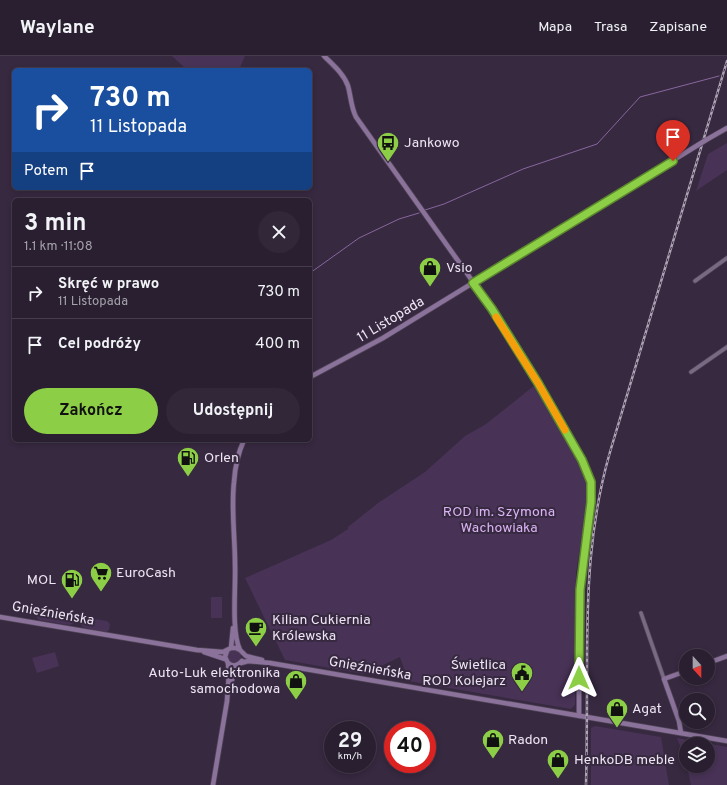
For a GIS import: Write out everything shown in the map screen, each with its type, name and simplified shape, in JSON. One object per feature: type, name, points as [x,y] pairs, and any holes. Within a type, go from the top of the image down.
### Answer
[{"type":"main road","points":[[324,56],[340,73],[346,82],[356,117],[492,309],[538,383],[582,460],[591,482],[591,502],[579,598],[579,716]]},
{"type":"main road","name":"11 Listopada","points":[[312,376],[371,345],[727,128]]},
{"type":"main road","points":[[213,785],[233,673],[243,658],[236,640],[233,488],[236,467],[243,442]]},
{"type":"main road","points":[[227,700],[229,674],[225,654],[229,649],[235,614]]},
{"type":"main road","name":"Gnieźnieńska","points":[[0,616],[197,650],[220,652],[229,649]]},
{"type":"main road","points":[[229,649],[236,648],[241,652]]},
{"type":"main road","name":"Gnieźnieńska","points":[[197,650],[227,661]]},
{"type":"main road","name":"Gnieźnieńska","points":[[241,652],[246,656],[270,663]]},
{"type":"main road","points":[[715,660],[727,656]]},
{"type":"main road","points":[[227,661],[232,666],[239,664]]},
{"type":"main road","name":"Gnieźnieńska","points":[[239,664],[248,661],[270,663],[727,741]]},
{"type":"main road","points":[[679,674],[664,679],[679,722],[681,733]]},
{"type":"street","points":[[694,281],[727,258]]},
{"type":"street","points":[[691,372],[727,347]]},
{"type":"street","points":[[641,613],[664,679]]},
{"type":"green space","points":[[172,56],[245,56],[240,68],[185,68]]},
{"type":"green space","points":[[727,143],[727,170],[696,191],[708,154]]},
{"type":"green space","name":"ROD im. Szymona Wachowiaka","points":[[535,385],[580,464],[588,486],[587,505],[576,573],[575,705],[571,709],[408,681],[400,657],[364,674],[285,660],[245,578],[331,540],[348,529],[348,527],[378,503],[425,472],[465,436],[486,424]]},
{"type":"green space","points":[[211,597],[222,597],[222,618],[211,618]]},
{"type":"green space","points":[[41,607],[51,610],[51,615],[61,616],[62,613],[73,616],[75,618],[75,622],[69,625],[39,620],[35,613],[36,610]]},
{"type":"green space","points":[[85,614],[88,615],[88,618],[107,621],[110,624],[109,630],[107,632],[84,628],[80,624],[80,619]]},
{"type":"green space","points":[[234,649],[239,651],[241,656],[239,661],[234,663],[229,661],[227,656],[229,651]]},
{"type":"green space","points":[[55,652],[59,666],[37,673],[32,658]]},
{"type":"green space","points":[[595,726],[661,737],[669,785],[591,785],[591,728]]},
{"type":"green space","points":[[715,745],[727,747],[727,785],[691,785],[688,773],[715,773]]},
{"type":"waterway","points":[[425,210],[444,204],[523,169],[597,144],[640,97],[719,76]]},
{"type":"waterway","points":[[312,272],[359,238],[399,219],[419,213]]},
{"type":"railway","points":[[586,785],[589,586],[593,533],[603,479],[727,61]]},
{"type":"slow traffic","points":[[496,317],[538,383],[565,430]]},
{"type":"place","name":"Jankowo","points":[[388,162]]},
{"type":"place","name":"Vsio","points":[[430,288]]},
{"type":"place","name":"Orlen","points":[[188,478]]},
{"type":"place","name":"EuroCash","points":[[101,592]]},
{"type":"place","name":"MOL","points":[[72,600]]},
{"type":"place","name":"Kilian Cukiernia Królewska","points":[[256,648]]},
{"type":"place","name":"Świetlica ROD Kolejarz","points":[[522,692]]},
{"type":"place","name":"Auto-Luk elektronika samochodowa","points":[[296,700]]},
{"type":"place","name":"Agat","points":[[617,728]]},
{"type":"place","name":"Radon","points":[[493,760]]},
{"type":"place","name":"HenkoDB meble","points":[[558,780]]},
{"type":"route","points":[[579,678],[579,598],[584,548],[592,496],[591,482],[582,460],[538,383],[492,309],[473,283],[673,161]]}]
